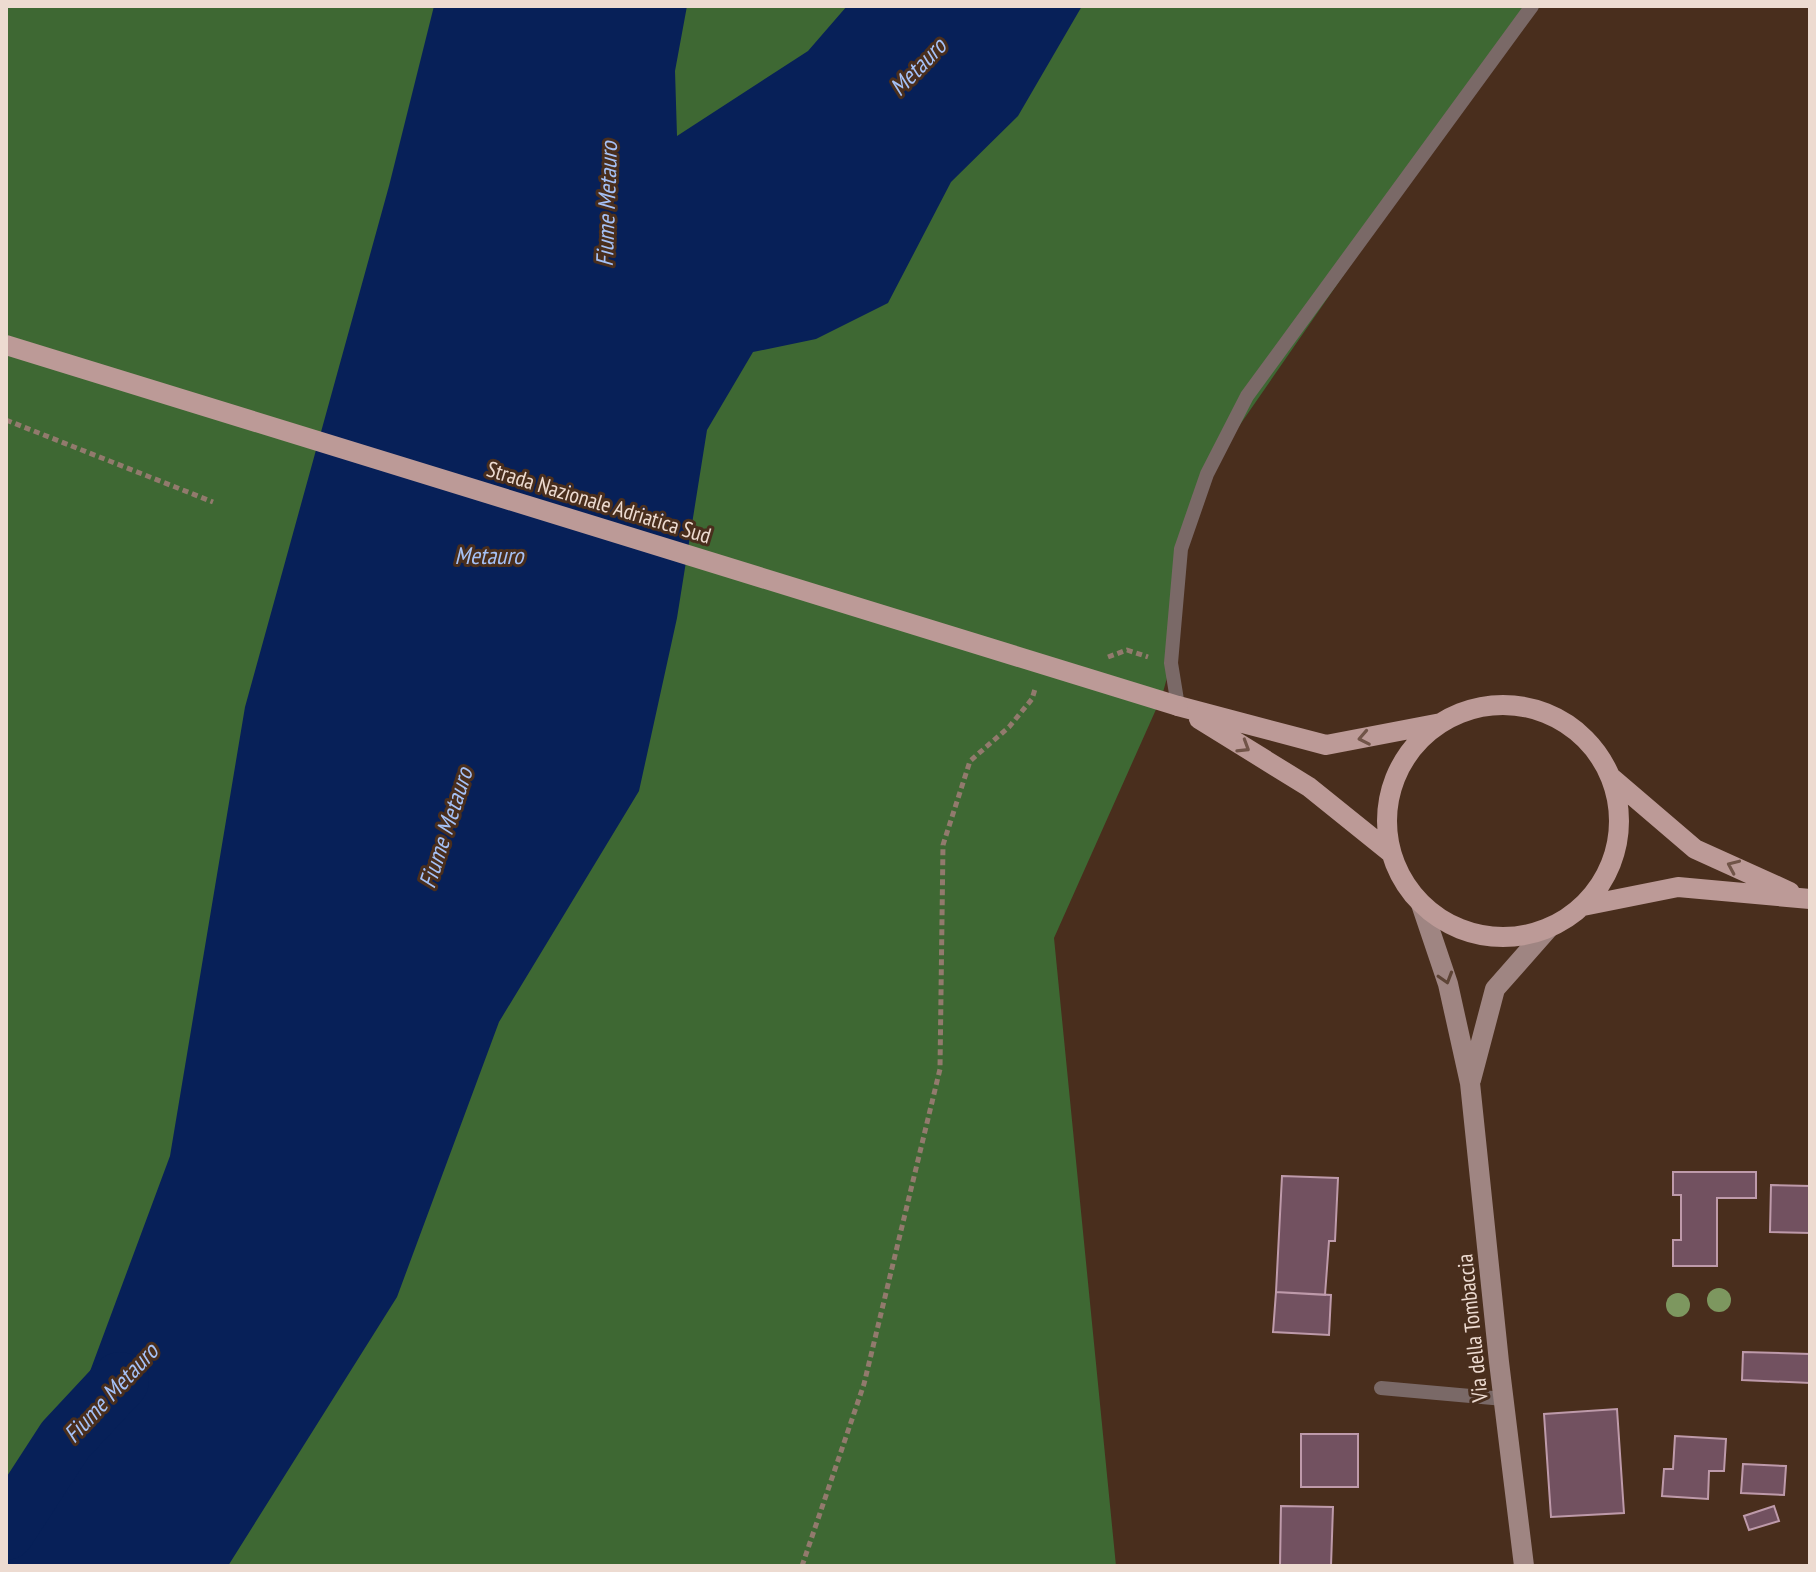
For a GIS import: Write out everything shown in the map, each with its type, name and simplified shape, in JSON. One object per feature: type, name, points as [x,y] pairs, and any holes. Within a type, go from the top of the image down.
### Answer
[{"type":"main road","name":"Strada Nazionale Adriatica Sud","points":[[6,345],[1178,706],[1326,745],[1441,723]]},
{"type":"main road","points":[[1505,704],[1539,710],[1570,725],[1595,748],[1612,778],[1620,812],[1617,847],[1605,879],[1583,906],[1548,929],[1515,937],[1481,935],[1449,924],[1421,904],[1403,881],[1391,853],[1387,816],[1394,780],[1413,748],[1441,723],[1471,709],[1505,704]]},
{"type":"main road","name":"Strada Nazionale Adriatica Sud","points":[[1178,706],[1309,787],[1391,853]]},
{"type":"main road","points":[[1612,778],[1695,849],[1807,899]]},
{"type":"main road","points":[[1583,906],[1678,887],[1807,899]]},
{"type":"main road","name":"Via della Tombaccia","points":[[1421,904],[1448,984],[1470,1083],[1524,1566]]},
{"type":"main road","name":"Via della Tombaccia","points":[[1470,1083],[1495,989],[1548,929]]},
{"type":"lane","points":[[1178,706],[1171,663],[1181,549],[1207,474],[1247,396],[1532,6]]},
{"type":"lane","points":[[1381,1388],[1504,1399]]},
{"type":"path","points":[[6,420],[213,502]]},
{"type":"path","points":[[1105,658],[1127,650],[1171,663]]},
{"type":"path","points":[[802,1566],[864,1384],[940,1069],[943,845],[970,761],[1009,727],[1032,699],[1036,684]]},
{"type":"green space","points":[[6,6],[1530,6],[1194,491],[1171,663],[1162,696],[1054,938],[1116,1566],[6,1566]]},
{"type":"water","name":"Metauro","points":[[434,6],[687,6],[675,71],[677,136],[808,51],[847,6],[1082,6],[1018,116],[951,182],[888,303],[816,339],[753,352],[707,430],[677,618],[639,791],[499,1022],[397,1297],[228,1566],[6,1566],[6,1540],[47,1487],[170,1156],[245,707],[389,186]]},
{"type":"building","points":[[1673,1172],[1756,1172],[1756,1198],[1717,1198],[1717,1266],[1673,1266],[1673,1240],[1681,1240],[1681,1195],[1673,1195]]},
{"type":"building","points":[[1282,1176],[1338,1178],[1335,1241],[1329,1241],[1325,1295],[1276,1292]]},
{"type":"building","points":[[1771,1185],[1810,1186],[1810,1233],[1770,1232]]},
{"type":"building","points":[[1276,1292],[1331,1295],[1329,1335],[1273,1332]]},
{"type":"building","points":[[1743,1352],[1810,1354],[1810,1383],[1742,1380]]},
{"type":"building","points":[[1617,1409],[1624,1513],[1551,1517],[1544,1414]]},
{"type":"building","points":[[1301,1434],[1358,1434],[1358,1487],[1301,1487]]},
{"type":"building","points":[[1675,1436],[1726,1439],[1724,1471],[1709,1471],[1708,1499],[1662,1496],[1664,1469],[1673,1469]]},
{"type":"building","points":[[1743,1464],[1786,1466],[1784,1495],[1741,1493]]},
{"type":"building","points":[[1281,1506],[1333,1507],[1331,1566],[1280,1566]]},
{"type":"building","points":[[1774,1506],[1779,1521],[1749,1530],[1744,1516]]},
{"type":"waterway","name":"Fiume Metauro","points":[[6,1531],[65,1440],[120,1381]]}]
